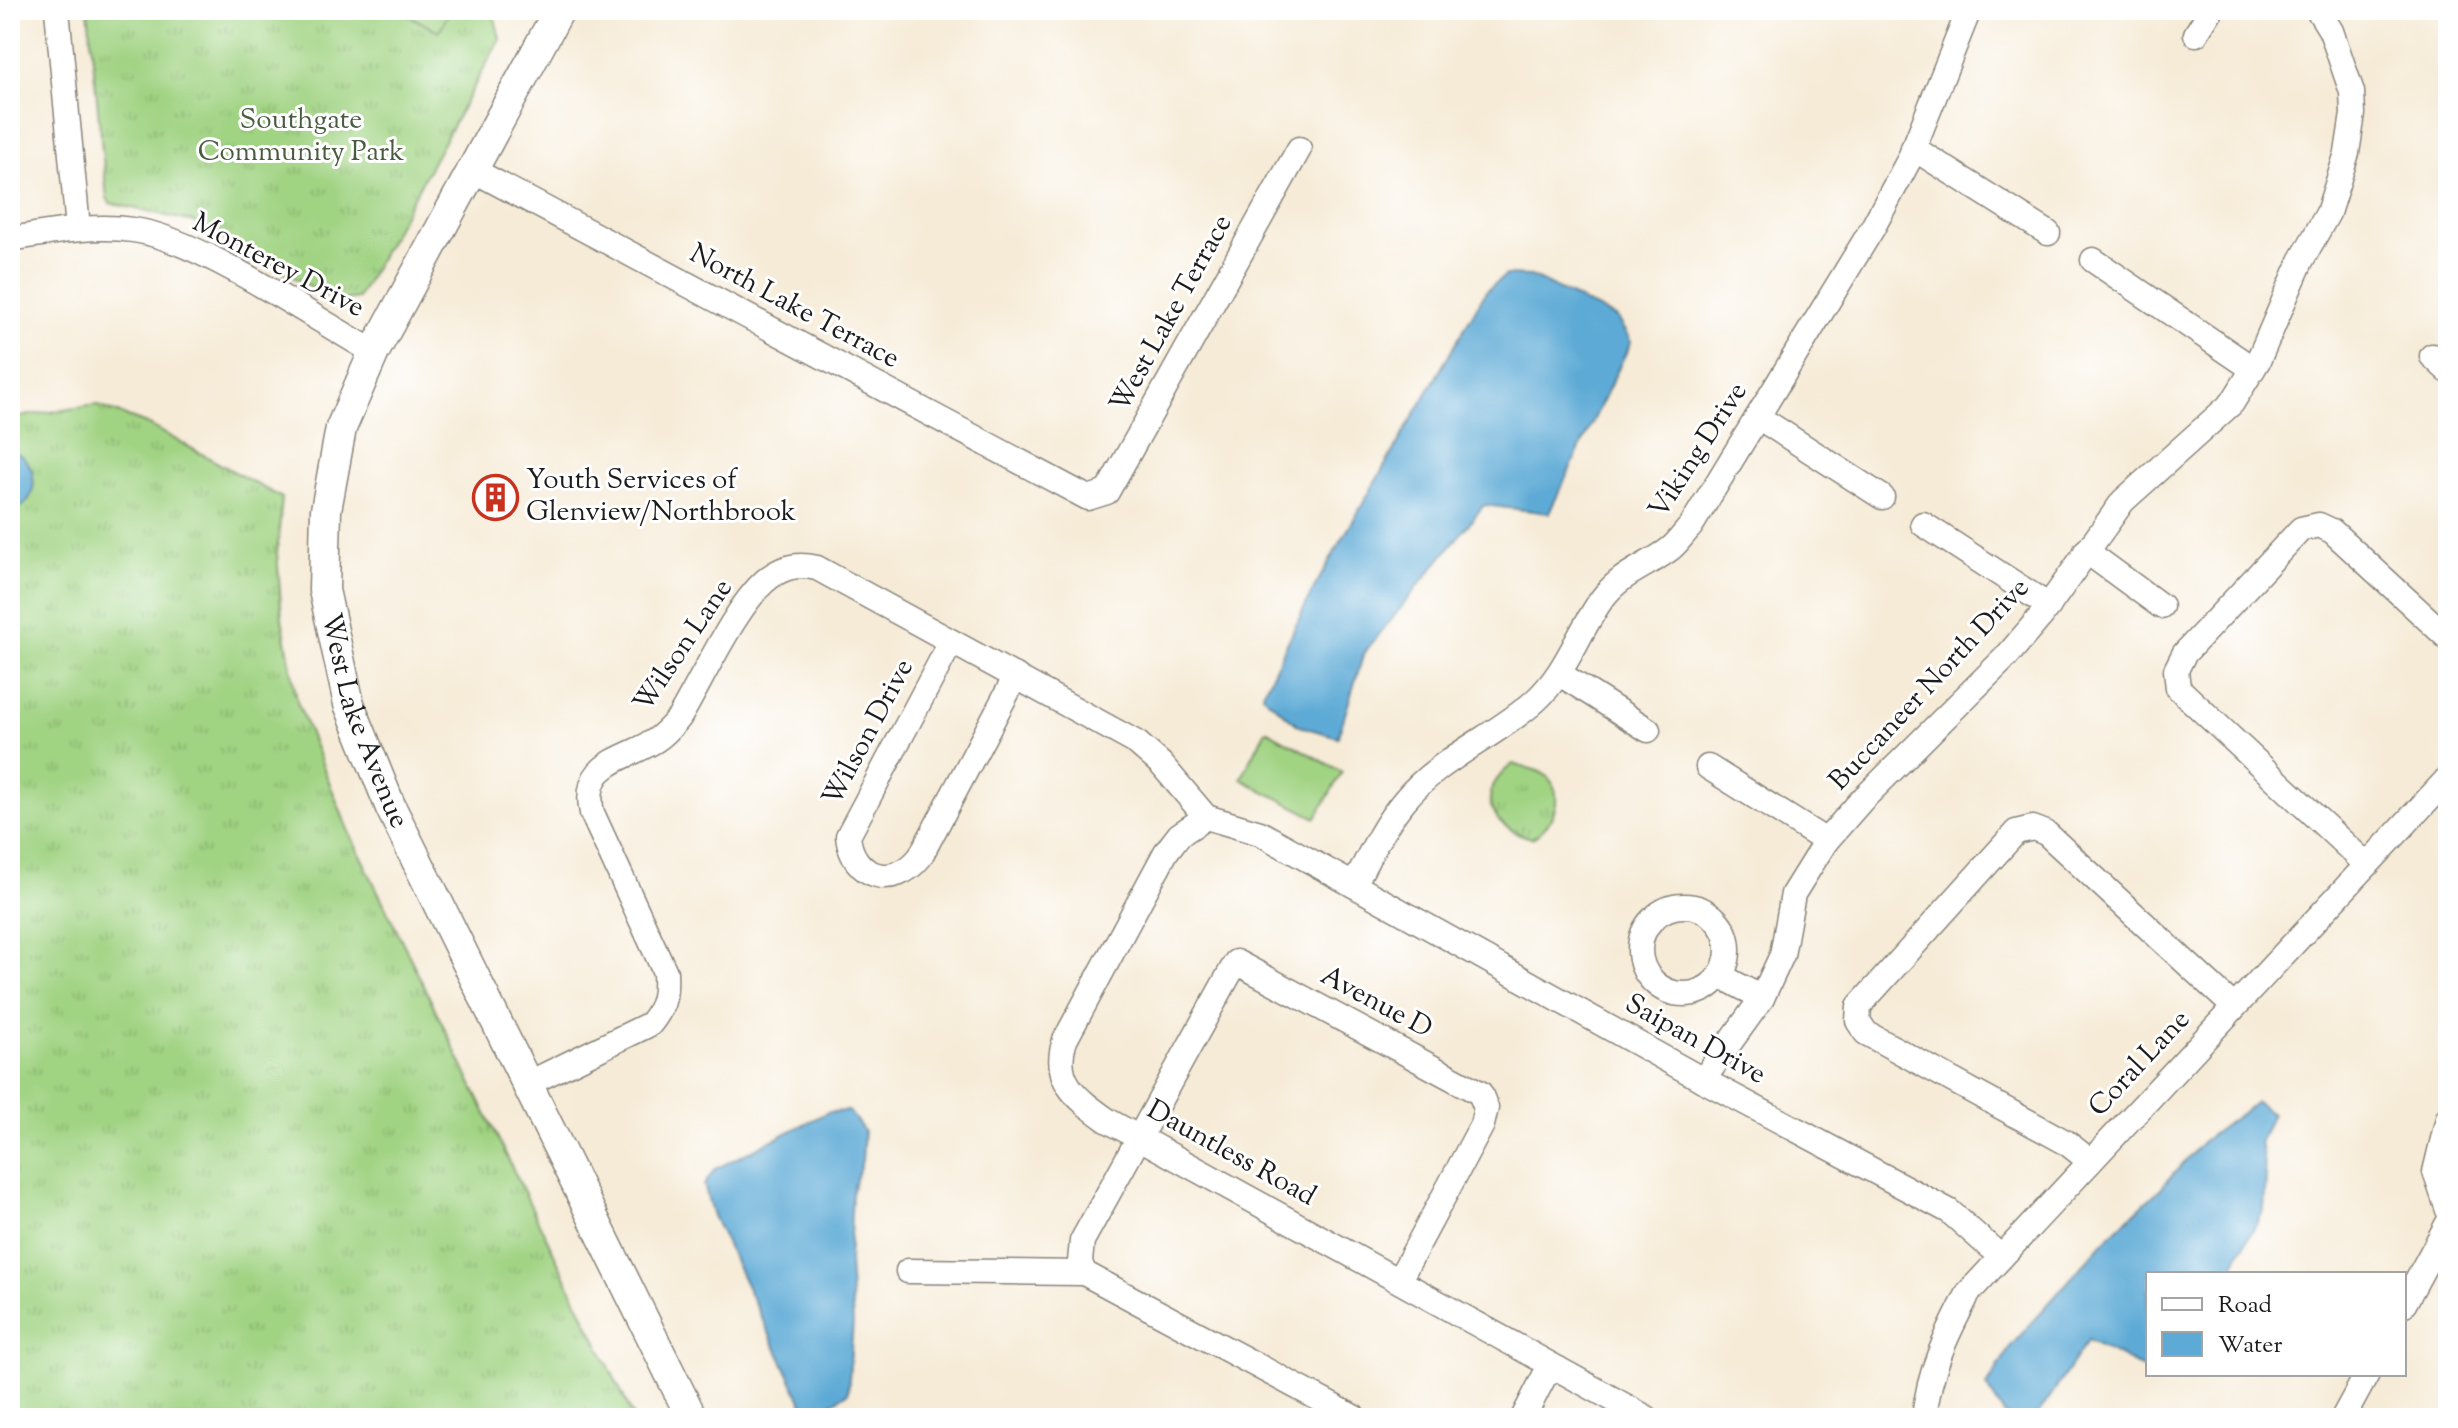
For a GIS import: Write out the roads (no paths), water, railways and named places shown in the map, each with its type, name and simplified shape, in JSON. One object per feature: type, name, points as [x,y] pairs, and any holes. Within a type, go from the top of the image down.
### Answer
[{"type":"street","points":[[57,10],[78,228]]},
{"type":"street","name":"West Lake Avenue","points":[[559,10],[374,352],[341,428],[326,510],[324,590],[349,704],[391,808],[525,1085],[692,1418]]},
{"type":"street","name":"Viking Drive","points":[[1354,885],[1375,844],[1405,799],[1450,761],[1503,728],[1538,699],[1560,674],[1609,592],[1624,574],[1671,548],[1691,526],[1872,229],[1913,148],[1969,10]]},
{"type":"street","points":[[2196,34],[2211,10]]},
{"type":"street","name":"Buccaneer North Drive","points":[[1703,1080],[1762,998],[1782,955],[1793,894],[1826,841],[1861,801],[2007,656],[2049,606],[2123,501],[2232,403],[2253,369],[2301,261],[2328,213],[2347,153],[2353,114],[2352,92],[2331,31],[2318,10]]},
{"type":"street","points":[[1913,148],[2048,233]]},
{"type":"street","name":"West Lake Terrace","points":[[1088,498],[1107,492],[1299,149]]},
{"type":"street","name":"North Lake Terrace","points":[[471,169],[1088,498]]},
{"type":"street","name":"Monterey Drive","points":[[10,239],[78,228],[135,230],[204,255],[374,352]]},
{"type":"street","points":[[2093,260],[2253,369]]},
{"type":"street","points":[[1758,417],[1882,497]]},
{"type":"street","points":[[1923,524],[2049,606]]},
{"type":"street","points":[[2367,865],[2178,688],[2176,670],[2184,654],[2301,529],[2319,525],[2332,531],[2448,638]]},
{"type":"street","points":[[2086,551],[2161,606]]},
{"type":"street","name":"Wilson Lane","points":[[525,1085],[650,1024],[663,1007],[666,997],[665,972],[592,813],[589,797],[599,771],[609,762],[654,741],[679,718],[757,589],[785,568],[801,565],[817,568],[1137,743],[1161,764],[1206,817]]},
{"type":"street","name":"Wilson Drive","points":[[951,642],[848,836],[856,860],[876,875],[897,877],[909,870],[920,857],[1016,676]]},
{"type":"street","points":[[1560,674],[1648,730]]},
{"type":"street","points":[[1708,767],[1826,841]]},
{"type":"street","name":"Coral Lane","points":[[1924,1418],[1927,1385],[1944,1338],[1969,1292],[2448,778]]},
{"type":"street","name":"Saipan Drive","points":[[1206,817],[1260,833],[1703,1080],[1949,1211],[2001,1257]]},
{"type":"street","name":"Dauntless Road","points":[[1206,817],[1179,835],[1166,852],[1062,1049],[1062,1072],[1074,1095],[1139,1138],[1647,1418]]},
{"type":"street","points":[[2090,1161],[2067,1143],[1866,1033],[1858,1021],[1859,1006],[2016,832],[2033,828],[2046,833],[2234,1007]]},
{"type":"street","name":"Avenue D","points":[[1139,1138],[1236,962],[1480,1093],[1486,1108],[1482,1125],[1399,1280]]},
{"type":"street","points":[[1721,976],[1762,998]]},
{"type":"street","points":[[2448,1118],[2435,1172],[2448,1210]]},
{"type":"street","points":[[1084,1273],[1080,1262],[1082,1241],[1139,1138]]},
{"type":"street","points":[[2406,1300],[2448,1223]]},
{"type":"street","points":[[908,1271],[1084,1273],[1355,1418]]},
{"type":"street","points":[[1523,1418],[1545,1375],[1558,1369]]},
{"type":"street","points":[[2343,1418],[2366,1376]]},
{"type":"water","points":[[1506,275],[1531,276],[1617,318],[1631,342],[1549,513],[1484,505],[1364,653],[1338,737],[1299,726],[1262,695],[1314,588],[1486,291]]},
{"type":"water","points":[[10,450],[28,462],[34,482],[28,501],[10,512]]},
{"type":"water","points":[[2256,1102],[2272,1113],[2260,1142],[2266,1176],[2264,1210],[2229,1272],[2146,1272],[2146,1370],[2088,1340],[2036,1418],[2006,1418],[1987,1386],[2010,1347],[2104,1241],[2161,1188],[2202,1142]]},
{"type":"water","points":[[849,1111],[864,1131],[862,1161],[852,1192],[849,1262],[853,1323],[848,1393],[809,1417],[713,1216],[704,1185],[715,1169],[828,1112]]},
{"type":"place","name":"Youth Services of Glenview/Northbrook","points":[[495,497]]},
{"type":"park label","name":"Southgate Community Park","points":[[301,137]]}]
